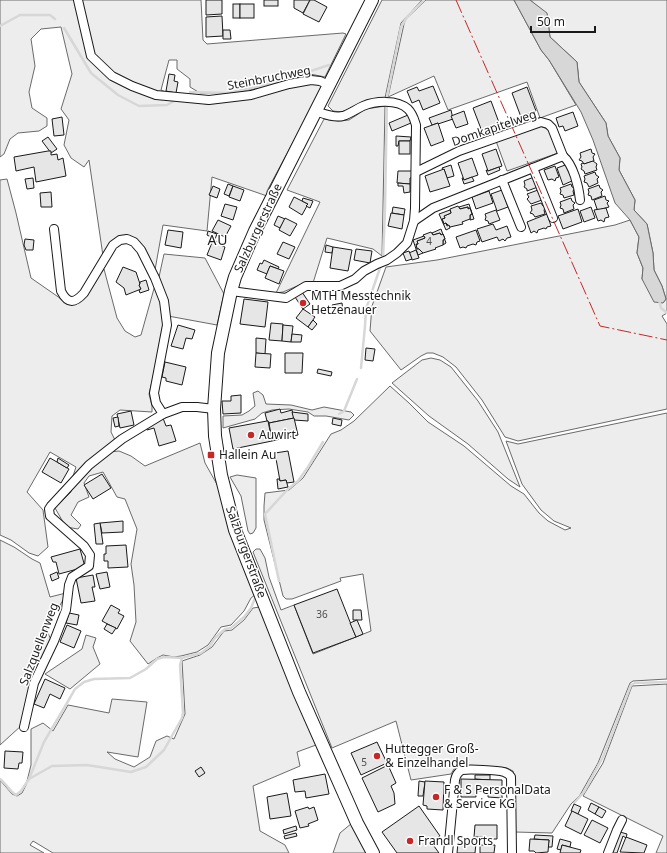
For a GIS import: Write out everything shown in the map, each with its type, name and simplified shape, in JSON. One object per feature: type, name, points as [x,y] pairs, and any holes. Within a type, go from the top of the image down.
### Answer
[{"type":"main road","name":"Salzburgerstraße","points":[[371,0],[325,83],[316,111],[255,231],[242,261],[231,291],[218,353],[214,409],[215,436],[221,475],[235,530],[312,720],[354,817],[373,853]]},
{"type":"street","name":"Steinbruchweg","points":[[78,0],[91,56],[112,76],[132,86],[156,95],[209,100],[251,95],[311,80],[325,83]]},
{"type":"street","points":[[231,291],[286,298],[306,286],[340,286],[355,279],[364,271],[376,264],[387,260],[407,243],[414,221],[416,125],[413,115],[402,105],[391,103],[363,106],[343,116],[332,116],[316,111]]},
{"type":"street","name":"Domkapitelweg","points":[[416,172],[459,151],[541,122],[548,124],[552,128],[563,156],[568,159],[579,188],[580,200]]},
{"type":"street","points":[[414,221],[433,208],[563,156]]},
{"type":"street","points":[[533,168],[553,218]]},
{"type":"street","points":[[502,180],[521,227]]},
{"type":"street","points":[[54,229],[61,291],[64,298],[69,301],[74,301],[82,296],[113,245],[120,240],[127,239],[134,242],[142,250],[164,301],[167,325],[154,393],[156,403],[162,414]]},
{"type":"street","name":"Salzquellenweg","points":[[24,727],[34,683],[54,641],[66,610],[70,581],[72,577],[89,566],[90,555],[84,546],[50,516],[49,510],[51,506],[89,465],[122,439],[162,414],[182,407],[214,409]]},
{"type":"street","points":[[448,853],[454,780],[457,774],[468,770],[503,772],[511,777],[512,853]]},
{"type":"street","points":[[608,853],[622,820]]},
{"type":"shaded area","points":[[0,0],[201,0],[203,40],[207,44],[343,33],[346,34],[325,77],[310,74],[266,87],[227,93],[200,93],[190,87],[190,79],[177,69],[177,60],[169,60],[161,90],[185,101],[207,104],[223,102],[309,82],[323,86],[267,191],[267,196],[212,177],[207,231],[163,225],[155,270],[137,239],[130,236],[118,237],[103,256],[89,160],[84,167],[71,158],[64,145],[69,120],[61,109],[72,74],[61,27],[41,29],[31,39],[35,66],[29,92],[32,108],[47,118],[47,126],[39,131],[18,133],[10,139],[4,154],[0,157]]},
{"type":"shaded area","points":[[382,0],[422,0],[401,23],[385,98],[368,100],[342,112],[333,111],[328,106]]},
{"type":"shaded area","points":[[426,0],[514,0],[541,50],[549,60],[576,105],[540,118],[527,82],[448,110],[434,76],[388,97],[404,24],[406,19]]},
{"type":"shaded area","points":[[514,0],[530,0],[547,13],[550,37],[577,62],[579,82],[606,123],[608,136],[620,158],[619,170],[635,200],[634,210],[647,224],[653,253],[654,270],[662,286],[666,299],[663,303],[654,302],[642,279],[643,268],[637,253],[639,237],[630,220],[615,203],[593,140],[581,112],[549,60],[541,50]]},
{"type":"shaded area","points":[[530,0],[667,0],[667,313],[662,316],[667,324],[667,409],[518,441],[505,437],[482,400],[456,367],[443,357],[433,353],[427,353],[401,370],[370,331],[372,306],[386,267],[437,260],[615,225],[630,220],[639,237],[637,253],[643,268],[642,279],[663,303],[666,299],[662,286],[654,270],[653,253],[647,224],[634,210],[635,200],[619,170],[620,158],[608,136],[606,123],[579,82],[577,62],[550,37],[547,14]]},
{"type":"shaded area","points":[[385,106],[382,256],[373,249],[327,238],[313,283],[302,284],[283,292],[276,293],[320,202],[287,190],[324,119],[338,121],[349,120],[366,109]]},
{"type":"shaded area","points":[[540,126],[550,130],[558,153],[507,171],[496,141]]},
{"type":"shaded area","points":[[7,179],[31,278],[67,303],[81,300],[104,269],[117,318],[125,331],[135,337],[141,335],[155,285],[159,293],[164,324],[163,335],[149,394],[152,412],[120,410],[112,416],[111,432],[115,440],[99,453],[119,451],[131,456],[145,466],[200,443],[205,463],[219,488],[256,594],[251,598],[244,611],[231,625],[221,627],[208,645],[197,652],[174,657],[163,655],[148,664],[130,641],[136,622],[131,564],[137,529],[125,499],[117,497],[103,472],[89,476],[84,483],[89,497],[78,502],[71,515],[81,525],[78,529],[66,527],[55,508],[71,492],[76,467],[50,452],[27,492],[43,510],[48,547],[38,556],[29,553],[11,540],[0,535],[0,180]]},
{"type":"shaded area","points":[[164,254],[205,258],[224,294],[217,325],[168,316],[159,277]]},
{"type":"shaded area","points":[[431,358],[440,360],[451,367],[478,401],[498,432],[520,487],[508,479],[468,444],[429,416],[392,383],[422,360]]},
{"type":"shaded area","points":[[390,386],[428,422],[464,446],[511,486],[524,494],[539,513],[548,521],[565,530],[571,528],[554,521],[541,510],[522,484],[506,441],[518,444],[667,413],[667,679],[633,681],[630,683],[598,763],[580,795],[571,804],[552,833],[515,832],[515,777],[513,771],[507,768],[460,767],[454,769],[451,774],[411,780],[396,721],[332,748],[253,552],[256,549],[260,549],[265,558],[269,577],[281,610],[294,605],[313,654],[371,631],[363,574],[340,578],[341,581],[292,599],[286,599],[283,596],[264,520],[265,493],[289,490],[303,478],[331,434],[341,430],[354,421]]},
{"type":"shaded area","points":[[258,391],[263,395],[266,404],[291,405],[312,410],[324,407],[351,412],[354,415],[349,420],[326,416],[314,416],[308,412],[289,409],[272,410],[262,413],[255,419],[223,428],[223,416],[242,415],[249,411],[255,406],[253,393]]},
{"type":"shaded area","points":[[237,475],[256,478],[256,528],[253,533],[250,534],[248,531],[241,496],[230,477]]},
{"type":"shaded area","points":[[0,540],[40,563],[50,597],[66,593],[46,628],[51,640],[22,725],[0,745]]},
{"type":"shaded area","points":[[260,607],[316,745],[297,752],[300,766],[253,786],[260,831],[285,845],[289,853],[53,853],[33,841],[30,845],[44,853],[0,853],[0,780],[12,794],[17,796],[22,793],[26,785],[31,765],[31,729],[43,723],[53,731],[68,705],[109,713],[112,699],[147,702],[138,757],[107,752],[115,759],[134,767],[150,757],[156,741],[167,736],[174,739],[185,714],[182,661],[200,655],[212,647],[224,631],[232,630],[244,620],[253,608]]},
{"type":"shaded area","points":[[86,635],[96,638],[93,647],[100,664],[70,689],[45,674],[82,649]]},
{"type":"shaded area","points":[[667,684],[667,853],[656,853],[663,836],[583,796],[603,763],[632,686]]},
{"type":"shaded area","points":[[352,823],[369,853],[333,853],[340,833]]},
{"type":"building","points":[[206,0],[222,0],[222,14],[206,15]]},
{"type":"building","points":[[264,0],[278,0],[278,6],[264,6]]},
{"type":"building","points":[[294,0],[310,0],[303,13],[294,8]]},
{"type":"building","points":[[310,0],[314,0],[327,7],[319,22],[303,14]]},
{"type":"building","points":[[233,4],[240,4],[240,18],[233,18]]},
{"type":"building","points":[[240,4],[254,4],[254,18],[240,18]]},
{"type":"building","points":[[222,16],[223,36],[206,37],[206,17]]},
{"type":"building","points":[[223,30],[230,30],[231,39],[223,39]]},
{"type":"building","points":[[169,74],[175,75],[174,81],[178,82],[176,93],[166,91]]},
{"type":"building","points":[[433,86],[440,103],[423,110],[419,100],[412,103],[407,91],[417,87],[419,91]]},
{"type":"building","points":[[527,87],[536,111],[521,117],[512,93]]},
{"type":"building","points":[[491,101],[501,128],[483,134],[473,108]]},
{"type":"building","points":[[451,110],[453,119],[432,125],[429,118]]},
{"type":"building","points":[[464,111],[468,124],[456,128],[451,116]]},
{"type":"building","points":[[534,112],[536,117],[524,121],[523,116]]},
{"type":"building","points":[[573,112],[578,126],[565,131],[563,126],[559,127],[556,118]]},
{"type":"building","points":[[408,115],[411,123],[392,131],[389,123]]},
{"type":"building","points":[[62,117],[64,135],[54,136],[52,119]]},
{"type":"building","points":[[438,123],[444,141],[431,146],[424,128]]},
{"type":"building","points":[[396,136],[411,137],[410,141],[399,141],[398,146],[396,146]]},
{"type":"building","points":[[48,137],[57,149],[51,153],[42,141]]},
{"type":"building","points":[[399,141],[410,141],[410,154],[399,154]]},
{"type":"building","points":[[496,149],[502,166],[488,171],[482,154]]},
{"type":"building","points":[[591,149],[592,153],[595,154],[593,157],[594,161],[584,164],[579,160],[581,157],[580,153]]},
{"type":"building","points":[[51,151],[51,155],[57,154],[58,160],[63,158],[66,176],[36,182],[34,167],[16,171],[14,157]]},
{"type":"building","points":[[472,158],[478,175],[464,180],[458,163]]},
{"type":"building","points":[[593,161],[597,164],[597,170],[585,174],[581,169],[581,164]]},
{"type":"building","points":[[568,164],[574,180],[563,185],[557,168]]},
{"type":"building","points":[[451,165],[454,176],[447,178],[444,169],[443,170],[442,168]]},
{"type":"building","points":[[555,166],[559,177],[556,178],[555,181],[552,179],[548,180],[544,170]]},
{"type":"building","points":[[499,167],[500,170],[488,175],[486,170],[488,171]]},
{"type":"building","points":[[444,169],[450,186],[430,192],[425,176]]},
{"type":"building","points":[[398,171],[412,171],[410,184],[397,183]]},
{"type":"building","points":[[595,172],[599,177],[597,179],[598,183],[589,187],[587,183],[584,182],[584,176]]},
{"type":"building","points":[[472,177],[474,181],[464,184],[462,178],[464,180]]},
{"type":"building","points":[[534,177],[538,187],[527,191],[524,187],[524,181]]},
{"type":"building","points":[[33,178],[34,188],[27,189],[25,179]]},
{"type":"building","points":[[398,183],[410,184],[410,192],[404,193],[403,186],[398,186]]},
{"type":"building","points":[[228,184],[233,186],[229,196],[224,194]]},
{"type":"building","points":[[571,184],[572,187],[575,188],[573,191],[574,195],[564,198],[563,195],[560,194],[560,188]]},
{"type":"building","points":[[599,185],[603,190],[601,192],[602,196],[592,200],[591,196],[588,195],[588,189]]},
{"type":"building","points":[[213,186],[220,189],[217,198],[209,195]]},
{"type":"building","points":[[233,186],[244,190],[240,201],[229,197]]},
{"type":"building","points":[[502,190],[508,207],[497,211],[491,194]]},
{"type":"building","points":[[538,190],[542,200],[531,204],[527,199],[529,197],[527,194]]},
{"type":"building","points":[[489,191],[493,203],[476,209],[472,197]]},
{"type":"building","points":[[51,192],[52,207],[41,207],[40,193]]},
{"type":"building","points":[[605,196],[606,200],[609,201],[607,203],[609,207],[599,210],[597,209],[594,200]]},
{"type":"building","points":[[294,197],[308,204],[302,215],[289,207]]},
{"type":"building","points":[[303,198],[313,201],[310,208],[306,206],[308,204],[302,201]]},
{"type":"building","points":[[571,198],[575,203],[573,205],[574,209],[564,213],[563,209],[560,208],[560,202]]},
{"type":"building","points":[[541,203],[546,207],[544,210],[545,214],[535,217],[530,213],[532,210],[531,206]]},
{"type":"building","points":[[225,204],[237,207],[233,220],[221,216]]},
{"type":"building","points":[[469,204],[474,219],[470,220],[470,215],[472,214],[470,208],[460,209],[459,207]]},
{"type":"building","points":[[458,206],[460,209],[470,208],[472,214],[470,215],[470,219],[462,222],[463,224],[450,227],[446,223],[444,224],[442,219],[445,218],[444,216],[451,213],[450,209]]},
{"type":"building","points":[[393,207],[405,209],[404,215],[392,213]]},
{"type":"building","points":[[591,207],[595,218],[584,222],[580,211]]},
{"type":"building","points":[[606,208],[609,217],[605,218],[604,222],[601,220],[598,221],[594,210]]},
{"type":"building","points":[[578,209],[582,222],[563,229],[558,216]]},
{"type":"building","points":[[450,210],[451,213],[444,216],[445,218],[442,219],[444,224],[446,223],[447,226],[449,225],[450,228],[446,230],[439,214]]},
{"type":"building","points":[[496,210],[500,220],[489,224],[488,221],[485,220],[485,214]]},
{"type":"building","points":[[391,213],[404,215],[402,229],[388,226]]},
{"type":"building","points":[[547,214],[551,226],[547,227],[546,229],[544,228],[538,230],[537,233],[534,231],[531,233],[527,222]]},
{"type":"building","points":[[278,216],[285,219],[280,228],[274,225]]},
{"type":"building","points":[[285,218],[297,224],[290,236],[279,230]]},
{"type":"building","points":[[218,220],[231,226],[225,237],[212,231]]},
{"type":"building","points":[[493,224],[496,230],[507,226],[511,237],[507,238],[505,241],[503,239],[499,241],[497,237],[482,242],[477,229]]},
{"type":"building","points":[[441,229],[443,234],[441,235],[440,233],[433,235],[432,233]]},
{"type":"building","points":[[168,230],[183,232],[181,248],[165,245]]},
{"type":"building","points":[[476,230],[480,241],[477,242],[476,245],[473,244],[467,246],[466,248],[460,248],[456,237]]},
{"type":"building","points":[[208,231],[217,234],[215,239],[207,235]]},
{"type":"building","points":[[431,232],[433,235],[440,233],[441,235],[443,234],[445,239],[443,240],[443,245],[423,253],[417,249],[417,241],[425,238],[423,235]]},
{"type":"building","points":[[424,236],[425,238],[417,241],[418,244],[416,244],[417,249],[423,253],[418,255],[413,240]]},
{"type":"building","points":[[25,239],[34,240],[33,250],[26,250],[24,245]]},
{"type":"building","points":[[445,239],[446,243],[443,245],[443,240]]},
{"type":"building","points":[[213,240],[223,244],[222,246],[225,247],[221,260],[207,255]]},
{"type":"building","points":[[283,242],[295,247],[289,259],[277,254]]},
{"type":"building","points":[[326,245],[333,247],[332,253],[325,252]]},
{"type":"building","points":[[333,247],[352,250],[348,271],[330,268]]},
{"type":"building","points":[[356,249],[372,251],[370,263],[354,260]]},
{"type":"building","points":[[416,250],[419,258],[412,260],[409,253]]},
{"type":"building","points":[[409,251],[412,259],[406,261],[403,253]]},
{"type":"building","points":[[264,260],[279,267],[278,269],[270,266],[267,274],[257,270],[260,263],[262,264]]},
{"type":"building","points":[[270,266],[284,271],[279,284],[265,278]]},
{"type":"building","points":[[123,267],[136,272],[141,289],[126,295],[124,288],[116,282]]},
{"type":"building","points":[[146,280],[149,290],[140,293],[140,282]]},
{"type":"building","points":[[302,292],[310,304],[303,309],[295,297]]},
{"type":"building","points":[[244,299],[268,302],[265,327],[240,324]]},
{"type":"building","points":[[342,303],[343,311],[334,313],[332,305]]},
{"type":"building","points":[[303,309],[315,317],[308,327],[296,318]]},
{"type":"building","points":[[313,320],[317,324],[312,330],[308,327]]},
{"type":"building","points":[[271,323],[283,324],[282,341],[269,340]]},
{"type":"building","points":[[178,325],[195,330],[192,339],[186,338],[183,349],[171,346]]},
{"type":"building","points":[[283,325],[293,326],[291,342],[282,341]]},
{"type":"building","points":[[292,334],[302,335],[301,342],[291,342]]},
{"type":"building","points":[[256,338],[266,339],[265,354],[256,353]]},
{"type":"building","points":[[366,348],[375,349],[373,361],[365,360]]},
{"type":"building","points":[[256,353],[271,354],[270,368],[255,367]]},
{"type":"building","points":[[285,353],[303,353],[302,373],[285,373]]},
{"type":"building","points":[[165,362],[186,367],[182,385],[166,381],[166,378],[162,377]]},
{"type":"building","points":[[318,369],[332,372],[331,376],[317,373]]},
{"type":"building","points":[[241,395],[241,413],[223,414],[222,401],[231,401],[231,396]]},
{"type":"building","points":[[280,409],[281,413],[292,410],[294,418],[269,423],[265,413]]},
{"type":"building","points":[[131,411],[134,425],[120,428],[117,414]]},
{"type":"building","points":[[292,412],[308,414],[308,421],[294,420]]},
{"type":"building","points":[[118,417],[119,426],[115,427],[113,418]]},
{"type":"building","points":[[163,418],[166,426],[171,425],[176,441],[159,446],[154,428],[147,430],[146,426]]},
{"type":"building","points":[[294,418],[298,435],[272,441],[269,423]]},
{"type":"building","points":[[333,418],[342,420],[341,426],[332,424]]},
{"type":"building","name":"Auwirt","points":[[268,421],[272,441],[233,449],[229,428]]},
{"type":"building","points":[[288,451],[294,482],[287,483],[286,480],[280,481],[275,453]]},
{"type":"building","points":[[50,458],[69,469],[61,483],[42,472]]},
{"type":"building","points":[[58,458],[69,465],[67,468],[57,462]]},
{"type":"building","points":[[102,474],[111,488],[93,499],[84,485]]},
{"type":"building","points":[[277,479],[280,481],[286,480],[288,487],[278,489]]},
{"type":"building","points":[[123,521],[123,532],[102,533],[100,523]]},
{"type":"building","points":[[100,523],[103,544],[96,544],[94,524]]},
{"type":"building","points":[[126,545],[128,567],[108,568],[108,561],[104,561],[106,546]]},
{"type":"building","points":[[80,549],[85,567],[59,574],[56,562],[53,562],[51,557]]},
{"type":"building","points":[[57,572],[59,578],[52,581],[50,575]]},
{"type":"building","points":[[107,572],[110,587],[100,589],[96,574]]},
{"type":"building","points":[[93,575],[95,587],[92,587],[95,601],[81,603],[76,578]]},
{"type":"building","points":[[337,589],[356,637],[313,653],[294,605]]},
{"type":"building","points":[[111,605],[120,610],[118,613],[124,616],[117,629],[102,621]]},
{"type":"building","points":[[353,610],[361,610],[362,620],[353,620]]},
{"type":"building","points":[[69,613],[79,615],[77,625],[66,623]]},
{"type":"building","points":[[357,620],[363,634],[356,637],[350,623]]},
{"type":"building","points":[[107,624],[116,628],[112,634],[104,629]]},
{"type":"building","points":[[67,625],[81,631],[74,648],[60,642]]},
{"type":"building","points":[[45,679],[65,688],[60,699],[50,694],[44,708],[34,704]]},
{"type":"building","points":[[377,742],[387,763],[361,775],[351,753]]},
{"type":"building","points":[[5,751],[23,752],[22,763],[19,763],[18,769],[4,768]]},
{"type":"building","points":[[388,765],[396,783],[391,786],[394,793],[395,804],[378,812],[362,778]]},
{"type":"building","points":[[201,767],[205,773],[199,777],[195,771]]},
{"type":"building","points":[[325,774],[329,794],[306,798],[305,791],[295,792],[293,780]]},
{"type":"building","points":[[475,775],[490,775],[490,780],[475,779]]},
{"type":"building","points":[[461,779],[502,780],[502,798],[488,797],[488,791],[476,791],[476,797],[461,797]]},
{"type":"building","points":[[419,781],[425,782],[423,796],[418,796]]},
{"type":"building","points":[[425,781],[444,782],[443,810],[427,809],[427,806],[423,805]]},
{"type":"building","points":[[287,793],[291,816],[270,819],[267,797]]},
{"type":"building","points":[[591,803],[599,807],[595,814],[588,810]]},
{"type":"building","points":[[574,804],[581,807],[578,814],[571,811]]},
{"type":"building","points":[[419,806],[440,836],[431,842],[439,853],[397,853],[382,832]]},
{"type":"building","points":[[308,807],[309,809],[314,807],[318,820],[308,824],[309,826],[300,828],[295,811]]},
{"type":"building","points":[[599,807],[606,811],[602,818],[595,814]]},
{"type":"building","points":[[572,811],[588,819],[581,834],[565,826]]},
{"type":"building","points":[[592,820],[608,828],[600,843],[584,835]]},
{"type":"building","points":[[475,825],[497,825],[497,839],[474,837]]},
{"type":"building","points":[[296,826],[297,830],[284,834],[283,830]]},
{"type":"building","points":[[620,832],[627,834],[626,838],[623,836],[617,853],[612,853]]},
{"type":"building","points":[[296,833],[297,836],[285,839],[284,836]]},
{"type":"building","points":[[535,835],[553,836],[552,847],[548,847],[549,840],[534,839]]},
{"type":"building","points":[[626,837],[647,845],[644,853],[620,852]]},
{"type":"building","points":[[530,839],[549,840],[548,852],[536,853],[534,851],[529,851]]},
{"type":"building","points":[[560,839],[571,842],[570,847],[562,845],[561,850],[557,849]]},
{"type":"building","points":[[458,843],[476,843],[475,853],[457,853]]},
{"type":"building","points":[[480,845],[495,845],[494,853],[480,853]]},
{"type":"building","points":[[562,845],[581,850],[580,853],[560,853]]},
{"type":"waterway","points":[[383,259],[387,97],[401,27],[407,17],[424,0]]},
{"type":"waterway","points":[[0,26],[20,15],[50,15],[55,19]]},
{"type":"waterway","points":[[64,28],[91,73],[118,95],[139,106],[167,105],[176,100]]},
{"type":"waterway","points":[[190,92],[228,93],[275,83],[329,65]]},
{"type":"waterway","points":[[361,368],[366,309],[381,265]]},
{"type":"waterway","points":[[659,300],[661,308],[667,313]]},
{"type":"waterway","points":[[339,414],[344,411],[357,379]]},
{"type":"waterway","points":[[279,581],[265,514],[288,489],[298,481],[323,442]]},
{"type":"waterway","points":[[0,779],[16,795],[21,791],[29,779],[44,742],[75,689],[84,682],[94,679],[130,678],[146,669],[157,659],[164,657],[182,658],[201,653],[210,646],[215,638],[225,629],[231,628],[244,617],[251,608],[255,598]]},
{"type":"waterway","points":[[29,779],[52,766],[87,765],[131,772],[146,767],[164,750],[182,718],[180,665],[182,658]]},
{"type":"waterway","points":[[574,803],[584,792],[603,757],[631,685],[635,683],[667,682]]},
{"type":"power","points":[[456,0],[600,326],[667,340]]},
{"type":"place","name":"MTH Messtechnik Hetzenauer","points":[[303,303]]},
{"type":"place","name":"Auwirt","points":[[251,435]]},
{"type":"place","name":"Hallein Au","points":[[211,455]]},
{"type":"place","name":"Huttegger Groß- & Einzelhandel","points":[[377,756]]},
{"type":"place","name":"F & S PersonalData & Service KG","points":[[436,797]]},
{"type":"place","name":"Frandl Sports","points":[[410,841]]},
{"type":"district","name":"AU","points":[[218,240]]}]
